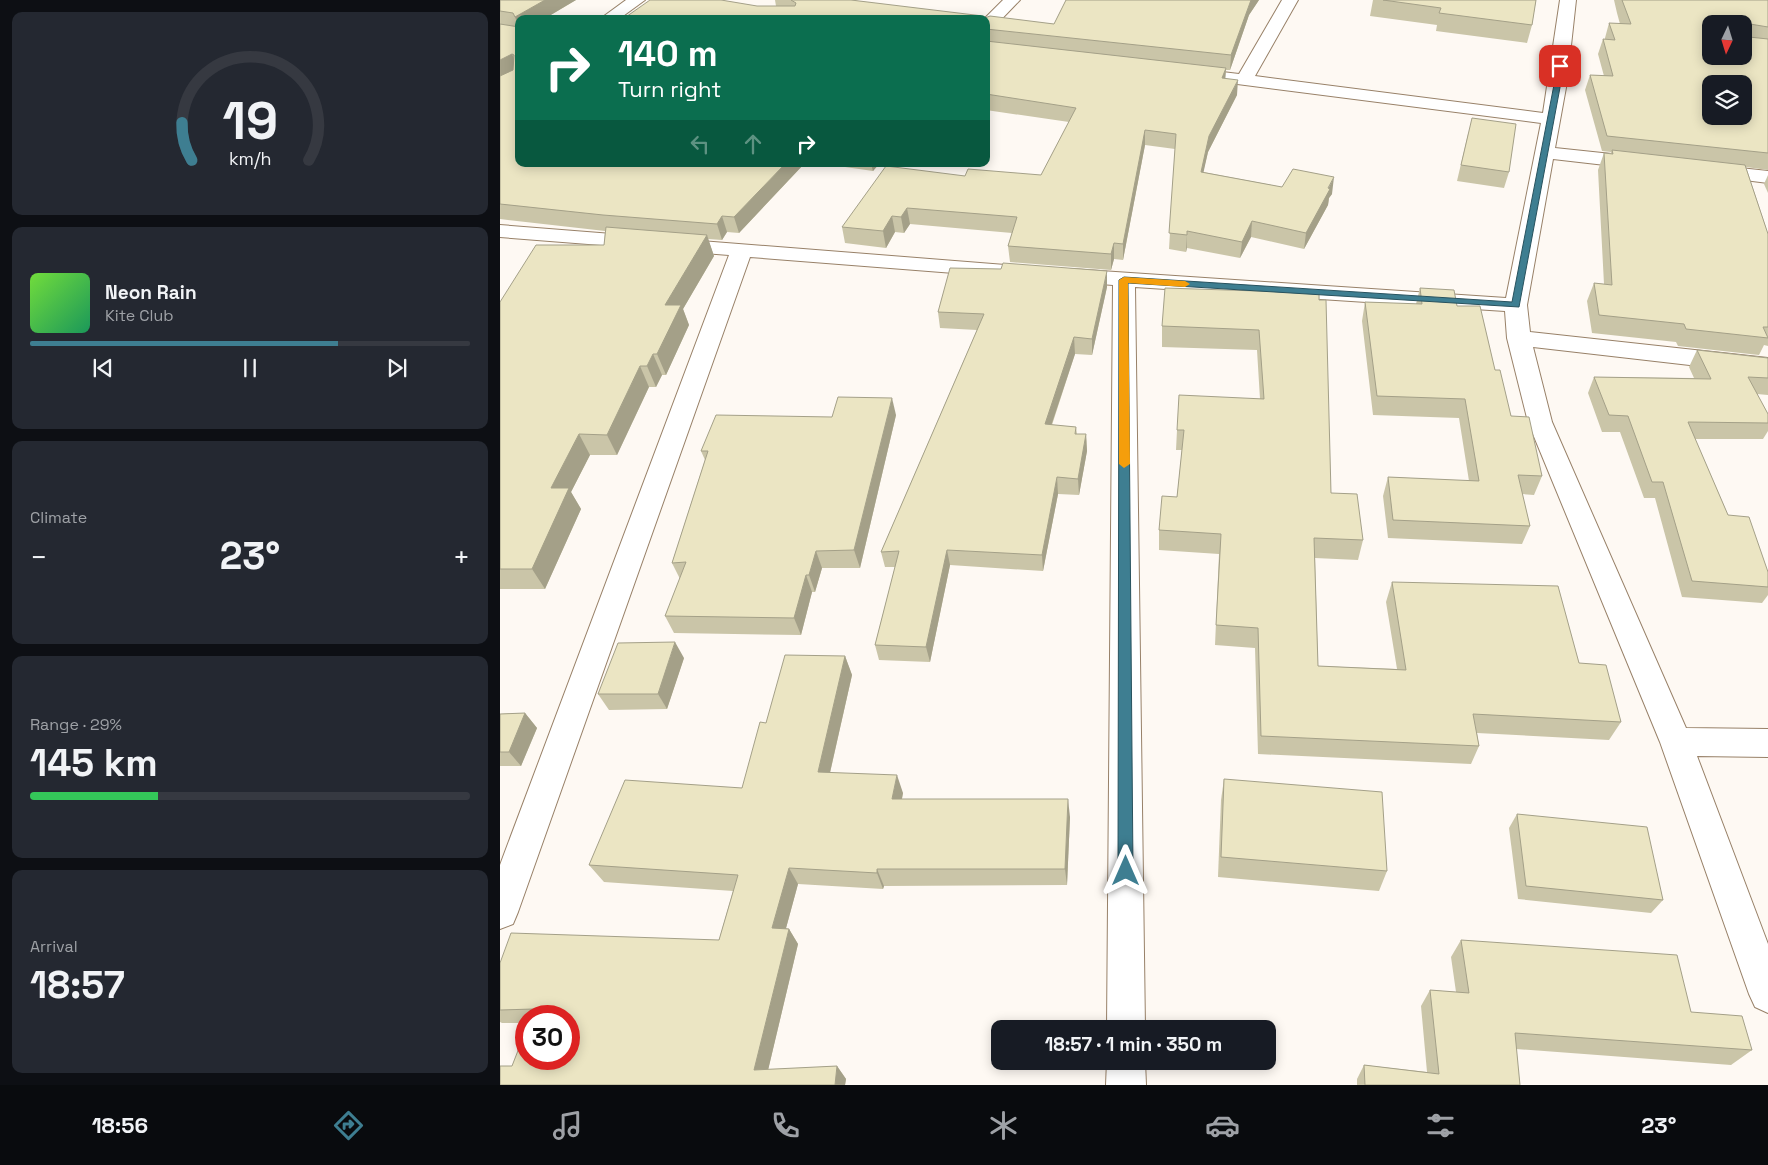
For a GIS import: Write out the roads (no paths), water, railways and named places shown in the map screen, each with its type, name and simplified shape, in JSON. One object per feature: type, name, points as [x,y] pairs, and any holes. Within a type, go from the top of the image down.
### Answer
[{"type":"street","points":[[614,15],[638,0]]},
{"type":"street","points":[[990,22],[1012,0]]},
{"type":"street","points":[[1245,79],[1290,0]]},
{"type":"street","points":[[1568,0],[1558,82],[1516,305],[1519,338],[1540,422],[1676,742],[1768,994]]},
{"type":"street","points":[[1168,70],[1551,119]]},
{"type":"street","points":[[1544,152],[1661,165]]},
{"type":"street","points":[[1690,168],[1768,177]]},
{"type":"street","points":[[500,231],[1124,280],[1516,305]]},
{"type":"street","points":[[500,912],[742,250]]},
{"type":"street","points":[[1124,280],[1126,1020]]},
{"type":"street","points":[[1519,338],[1768,366]]},
{"type":"street","points":[[1676,742],[1768,743]]},
{"type":"street","points":[[1126,1070],[1126,1085]]}]
